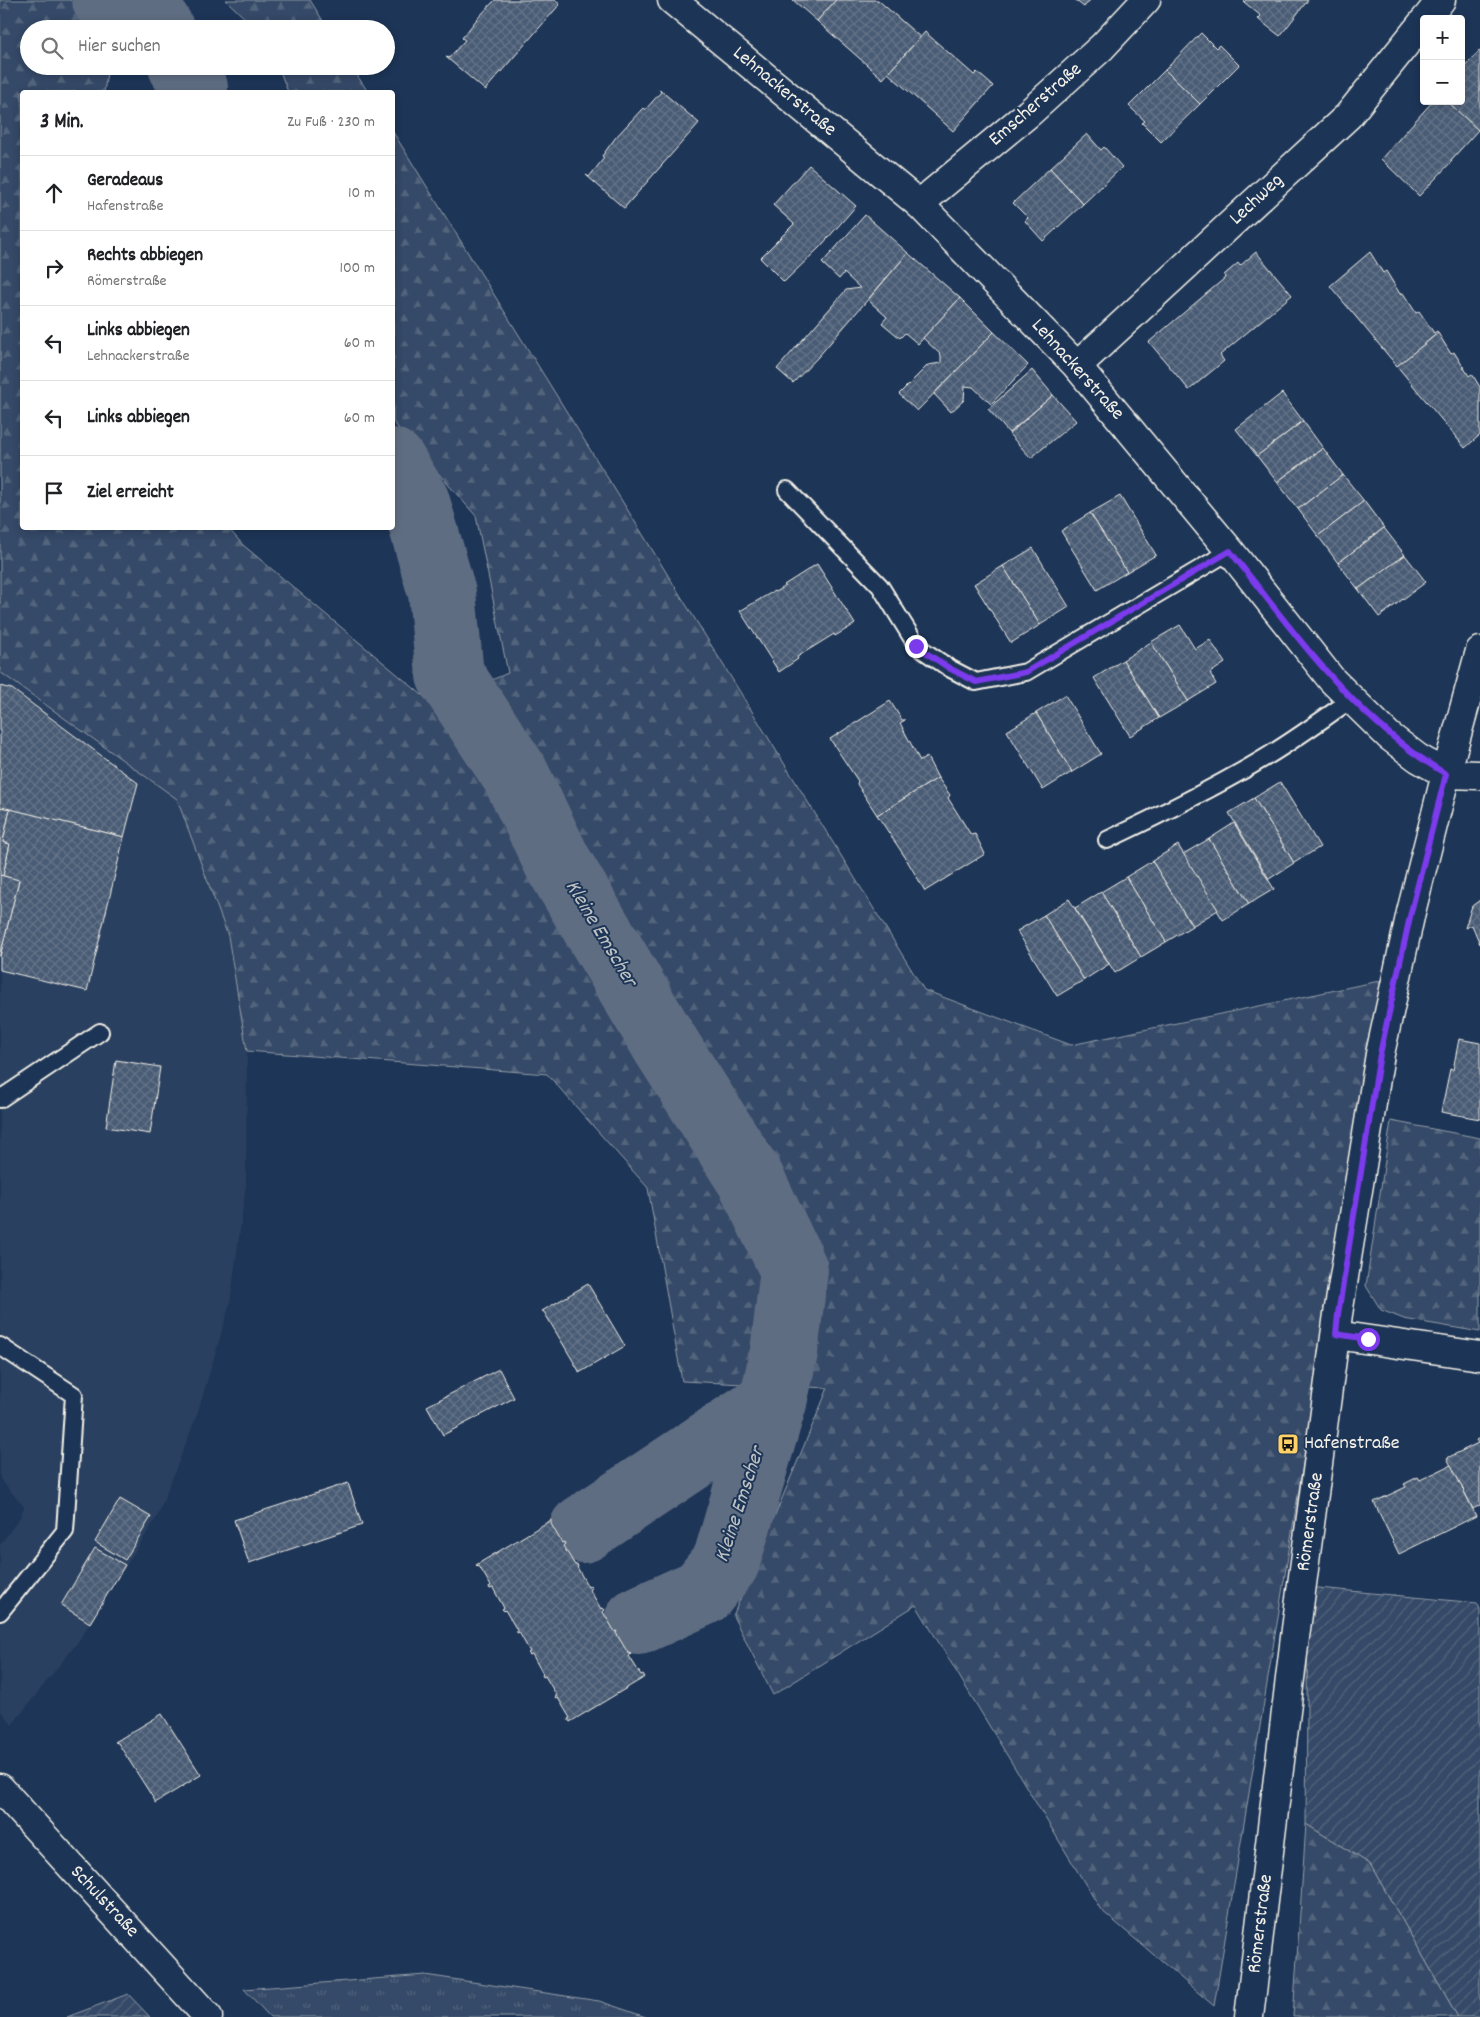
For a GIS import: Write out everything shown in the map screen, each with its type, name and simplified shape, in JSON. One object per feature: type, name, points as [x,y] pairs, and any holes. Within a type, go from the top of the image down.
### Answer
[{"type":"street","name":"Lehnackerstraße","points":[[672,0],[919,204],[1077,366],[1230,551],[1332,680],[1389,736],[1418,758],[1446,774]]},
{"type":"street","name":"Emscherstraße","points":[[919,204],[1029,113],[1102,47],[1146,0]]},
{"type":"street","name":"Lechweg","points":[[1429,15],[1441,0]]},
{"type":"street","name":"Lechweg","points":[[1077,366],[1348,116],[1420,26]]},
{"type":"street","name":"Römerstraße","points":[[1249,2017],[1296,1629],[1336,1334],[1380,1054],[1411,912],[1480,651]]},
{"type":"street","points":[[1446,774],[1480,775]]},
{"type":"street","points":[[1336,1334],[1480,1356]]},
{"type":"street","name":"Schulstraße","points":[[0,1788],[208,2017]]},
{"type":"lane","points":[[787,490],[880,586],[916,646],[949,668],[976,682],[1026,672],[1230,551]]},
{"type":"lane","points":[[1107,840],[1211,789],[1268,756],[1352,699]]},
{"type":"lane","points":[[0,1099],[100,1032]]},
{"type":"lane","points":[[0,1346],[74,1395],[66,1530],[0,1612]]},
{"type":"shaded area","points":[[0,672],[177,799],[228,936],[247,1051],[246,1185],[230,1304],[197,1415],[157,1517],[78,1642],[12,1725],[0,1710],[0,1545],[20,1517],[24,1507],[0,1479]]},
{"type":"green space","points":[[0,0],[70,0],[94,20],[20,20],[20,75],[107,75],[104,90],[20,90],[20,530],[230,530],[243,545],[434,705],[508,673],[476,516],[395,424],[395,135],[924,990],[1071,1045],[1384,980],[1366,1047],[1326,1325],[1214,2006],[1101,1910],[916,1605],[773,1695],[733,1616],[828,1388],[682,1381],[648,1188],[547,1074],[247,1051],[228,936],[177,799],[0,672]]},
{"type":"green space","points":[[226,0],[310,0],[322,20],[247,20]]},
{"type":"green space","points":[[281,75],[357,75],[367,90],[287,90]]},
{"type":"green space","points":[[1391,1121],[1480,1138],[1480,1332],[1404,1319],[1381,1310],[1366,1286]]},
{"type":"green space","points":[[1308,1587],[1477,1603],[1480,1609],[1480,2017],[1458,2017],[1370,1864],[1306,1824]]},
{"type":"green space","points":[[1306,1824],[1370,1864],[1458,2017],[1293,2017]]},
{"type":"green space","points":[[425,1975],[599,2001],[646,2017],[270,2017],[244,1989]]},
{"type":"green space","points":[[128,1994],[150,2017],[67,2017]]},
{"type":"building","points":[[495,0],[555,0],[560,4],[486,91],[446,57],[449,58],[465,40],[462,38]]},
{"type":"building","points":[[793,0],[836,0],[817,21]]},
{"type":"building","points":[[836,0],[878,0],[920,37],[883,79],[817,21]]},
{"type":"building","points":[[1075,0],[1090,0],[1084,7]]},
{"type":"building","points":[[1246,0],[1308,0],[1280,36],[1258,19],[1261,16],[1244,2]]},
{"type":"building","points":[[925,32],[974,75],[977,72],[993,86],[953,131],[888,73]]},
{"type":"building","points":[[1201,33],[1216,48],[1219,45],[1239,65],[1200,104],[1165,70]]},
{"type":"building","points":[[1480,50],[1480,128],[1478,130],[1451,105],[1465,105],[1465,67]]},
{"type":"building","points":[[1165,70],[1200,104],[1161,142],[1142,123],[1145,121],[1129,106]]},
{"type":"building","points":[[659,89],[699,123],[625,209],[586,175],[589,177],[604,158],[602,156],[616,137],[643,108],[645,110],[661,92]]},
{"type":"building","points":[[1429,105],[1451,105],[1478,130],[1419,196],[1381,159]]},
{"type":"building","points":[[1087,134],[1101,150],[1104,147],[1122,167],[1083,204],[1050,168]]},
{"type":"building","points":[[809,165],[856,206],[820,247],[784,282],[760,258],[794,224],[773,205]]},
{"type":"building","points":[[1050,168],[1083,204],[1043,241],[1025,221],[1028,218],[1013,203]]},
{"type":"building","points":[[865,215],[908,253],[793,383],[777,369],[846,290],[860,288],[844,273],[839,279],[822,263]]},
{"type":"building","points":[[1256,252],[1292,295],[1220,355],[1224,361],[1189,390],[1149,342],[1225,278],[1224,275],[1238,263],[1240,266]]},
{"type":"building","points":[[1370,252],[1383,273],[1386,271],[1400,294],[1403,293],[1416,313],[1419,311],[1434,333],[1437,331],[1438,333],[1397,366],[1330,286]]},
{"type":"building","points":[[908,253],[960,298],[918,344],[905,333],[900,338],[882,323],[887,317],[868,300]]},
{"type":"building","points":[[960,298],[994,332],[917,411],[899,394],[928,365],[941,363],[941,355],[923,338]]},
{"type":"building","points":[[994,332],[1028,365],[991,404],[973,387],[965,386],[964,400],[951,412],[934,394]]},
{"type":"building","points":[[1438,333],[1451,354],[1454,352],[1469,376],[1472,374],[1480,387],[1480,435],[1465,448],[1397,366]]},
{"type":"building","points":[[1032,370],[1053,395],[1009,433],[988,409]]},
{"type":"building","points":[[1282,393],[1303,421],[1257,456],[1236,429]]},
{"type":"building","points":[[1053,395],[1076,421],[1031,458],[1009,434]]},
{"type":"building","points":[[1303,421],[1323,448],[1277,482],[1257,456]]},
{"type":"building","points":[[1323,448],[1343,475],[1298,509],[1277,482]]},
{"type":"building","points":[[1343,475],[1364,501],[1318,536],[1298,509]]},
{"type":"building","points":[[1120,496],[1156,555],[1127,572],[1090,513]]},
{"type":"building","points":[[1364,501],[1384,528],[1338,563],[1318,536]]},
{"type":"building","points":[[1090,513],[1127,572],[1097,590],[1061,531]]},
{"type":"building","points":[[1384,528],[1405,555],[1358,589],[1338,563]]},
{"type":"building","points":[[1033,548],[1069,607],[1040,625],[1003,566]]},
{"type":"building","points":[[1405,555],[1426,582],[1379,617],[1358,589]]},
{"type":"building","points":[[817,564],[855,624],[835,636],[834,634],[797,657],[798,659],[779,672],[740,611],[785,586]]},
{"type":"building","points":[[1003,566],[1040,625],[1011,643],[974,584]]},
{"type":"building","points":[[1180,625],[1195,649],[1210,640],[1225,663],[1210,673],[1216,684],[1188,701],[1151,642]]},
{"type":"building","points":[[1151,642],[1188,701],[1159,718],[1123,660]]},
{"type":"building","points":[[1123,660],[1159,718],[1130,736],[1094,678]]},
{"type":"building","points":[[0,686],[12,689],[138,783],[124,837],[0,807]]},
{"type":"building","points":[[1065,695],[1101,754],[1072,772],[1036,713]]},
{"type":"building","points":[[890,701],[902,720],[905,720],[900,723],[920,761],[927,757],[938,778],[877,815],[857,784],[858,781],[830,739]]},
{"type":"building","points":[[1036,713],[1072,772],[1043,790],[1007,731]]},
{"type":"building","points":[[938,778],[950,795],[948,798],[971,835],[975,834],[985,854],[925,891],[877,815]]},
{"type":"building","points":[[1280,782],[1320,847],[1294,863],[1254,798]]},
{"type":"building","points":[[1254,798],[1294,863],[1269,879],[1229,813]]},
{"type":"building","points":[[0,807],[10,809],[3,842],[10,844],[3,876],[0,875]]},
{"type":"building","points":[[10,809],[124,837],[87,991],[0,970],[0,956],[19,880],[3,876],[10,844],[3,842]]},
{"type":"building","points":[[1234,823],[1274,889],[1249,904],[1209,839]]},
{"type":"building","points":[[1209,839],[1249,904],[1223,920],[1183,854]]},
{"type":"building","points":[[1178,845],[1218,910],[1192,926],[1152,861]]},
{"type":"building","points":[[1152,861],[1192,926],[1166,942],[1126,877]]},
{"type":"building","points":[[0,875],[19,880],[0,956]]},
{"type":"building","points":[[1126,877],[1166,942],[1141,957],[1101,892]]},
{"type":"building","points":[[1101,892],[1141,957],[1115,973],[1075,908]]},
{"type":"building","points":[[1069,899],[1109,964],[1084,980],[1044,915]]},
{"type":"building","points":[[1480,900],[1480,944],[1472,925],[1465,928],[1472,906]]},
{"type":"building","points":[[1044,915],[1084,980],[1057,996],[1017,931]]},
{"type":"building","points":[[1459,1039],[1480,1043],[1480,1119],[1441,1112],[1450,1069],[1453,1070]]},
{"type":"building","points":[[116,1060],[160,1067],[150,1134],[106,1127]]},
{"type":"building","points":[[588,1284],[625,1346],[579,1373],[542,1311]]},
{"type":"building","points":[[499,1369],[514,1398],[443,1435],[427,1406]]},
{"type":"building","points":[[1480,1438],[1480,1505],[1473,1509],[1447,1458],[1478,1443],[1476,1440]]},
{"type":"building","points":[[1451,1465],[1476,1516],[1399,1554],[1374,1502],[1406,1487],[1404,1484],[1418,1477],[1420,1480]]},
{"type":"building","points":[[348,1483],[362,1525],[249,1563],[234,1520]]},
{"type":"building","points":[[120,1499],[151,1517],[125,1560],[95,1542]]},
{"type":"building","points":[[551,1520],[551,1524],[562,1543],[564,1542],[565,1544],[563,1546],[575,1565],[577,1564],[588,1587],[592,1588],[590,1590],[601,1609],[605,1610],[603,1612],[615,1632],[617,1631],[616,1633],[628,1653],[631,1654],[629,1656],[641,1675],[643,1674],[645,1677],[570,1722],[568,1719],[570,1718],[558,1698],[556,1699],[555,1697],[557,1696],[545,1676],[543,1677],[532,1654],[528,1653],[530,1652],[519,1632],[517,1633],[505,1610],[502,1609],[504,1608],[493,1588],[490,1589],[489,1587],[491,1586],[479,1566],[476,1565]]},
{"type":"building","points":[[95,1548],[125,1565],[90,1623],[61,1605]]},
{"type":"building","points":[[162,1714],[201,1775],[155,1803],[118,1743],[115,1742]]},
{"type":"waterway","name":"Kleine Emscher","points":[[106,0],[155,20]]},
{"type":"waterway","name":"Kleine Emscher","points":[[187,75],[194,90]]},
{"type":"waterway","name":"Kleine Emscher","points":[[395,467],[416,502],[442,593],[450,675],[515,774],[557,861],[665,1044],[751,1180],[794,1270],[784,1352],[773,1402],[726,1562],[702,1592],[638,1621]]},
{"type":"waterway","name":"Kleine Emscher","points":[[583,1529],[773,1402]]},
{"type":"place","name":"Hafenstraße","points":[[1288,1444]]},
{"type":"route","points":[[916,646],[949,668],[976,682],[1026,672],[1230,551],[1332,680],[1389,736],[1418,758],[1446,774],[1411,912],[1380,1054],[1338,1314],[1336,1334],[1368,1339]]}]
